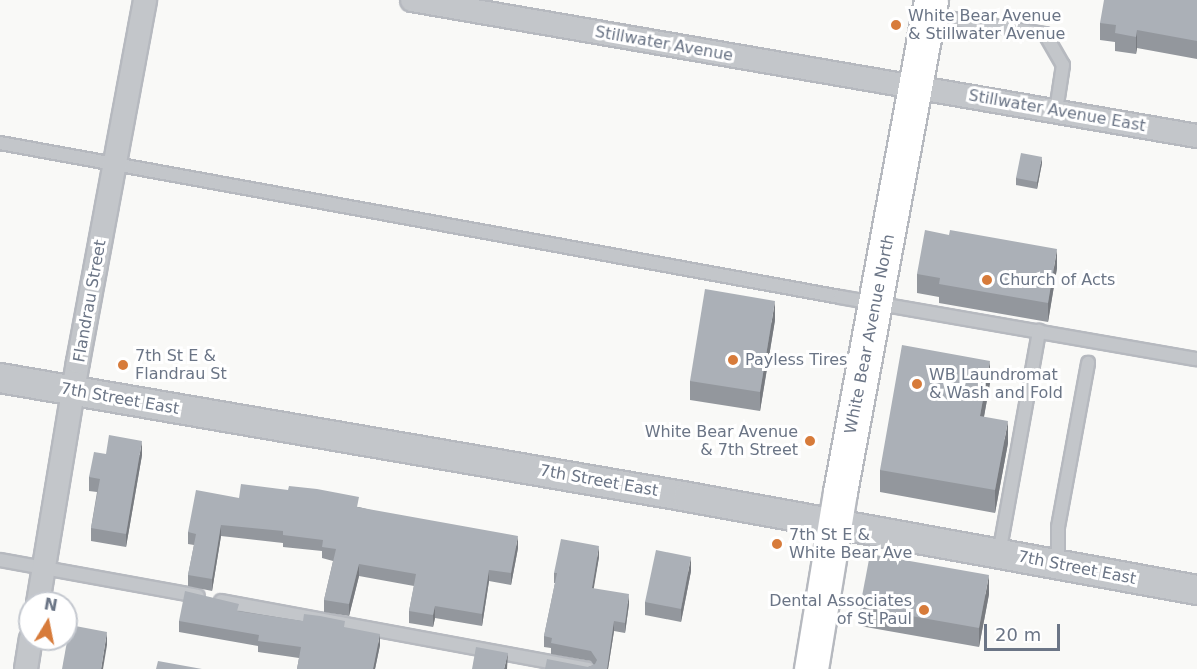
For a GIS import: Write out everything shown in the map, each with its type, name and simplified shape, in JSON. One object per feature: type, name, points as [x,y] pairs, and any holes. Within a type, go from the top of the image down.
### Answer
[{"type":"main road","name":"White Bear Avenue North","points":[[811,669],[835,524],[929,7]]},
{"type":"street","name":"Flandrau Street","points":[[40,591],[145,0]]},
{"type":"street","name":"Stillwater Avenue","points":[[412,0],[916,87]]},
{"type":"street","name":"Stillwater Avenue East","points":[[916,87],[1197,136]]},
{"type":"street","name":"7th Street East","points":[[0,378],[835,524],[1197,590]]},
{"type":"street","points":[[26,669],[30,651]]},
{"type":"lane","points":[[929,7],[1045,34],[1064,65],[1056,111]]},
{"type":"lane","points":[[0,143],[116,162],[875,303],[1197,359]]},
{"type":"lane","points":[[999,554],[1039,331]]},
{"type":"lane","points":[[1058,565],[1058,527],[1088,363]]},
{"type":"lane","points":[[0,560],[588,669]]},
{"type":"building","points":[[1104,0],[1197,0],[1197,41],[1137,30],[1136,37],[1115,33],[1116,25],[1100,23]]},
{"type":"building","points":[[1021,153],[1042,157],[1037,182],[1016,178]]},
{"type":"building","name":"Church of Acts","points":[[925,230],[949,235],[950,230],[1057,249],[1048,303],[939,284],[940,278],[917,274]]},
{"type":"building","name":"Payless Tires","points":[[705,289],[775,301],[760,392],[690,381]]},
{"type":"building","points":[[902,345],[990,361],[980,416],[1008,421],[995,490],[880,470]]},
{"type":"building","points":[[109,435],[142,441],[126,534],[91,528],[100,479],[89,477],[94,452],[106,454]]},
{"type":"building","points":[[241,484],[288,490],[289,486],[317,489],[359,497],[357,507],[518,536],[511,573],[489,570],[482,614],[435,606],[433,615],[409,611],[416,574],[359,564],[349,604],[324,600],[336,549],[322,547],[323,540],[283,535],[283,531],[221,525],[212,579],[188,575],[196,534],[188,532],[196,490],[239,498]]},
{"type":"building","points":[[561,539],[599,546],[592,588],[629,594],[625,623],[614,621],[607,669],[545,669],[547,659],[588,667],[595,664],[597,660],[591,651],[551,643],[552,638],[544,636],[557,573],[554,573]]},
{"type":"building","points":[[656,550],[691,557],[681,609],[645,602]]},
{"type":"building","name":"Dental Associates of St Paul","points":[[870,554],[989,575],[979,628],[860,607]]},
{"type":"building","points":[[185,591],[239,604],[237,611],[303,621],[304,614],[320,616],[345,621],[344,627],[380,634],[373,669],[297,669],[301,647],[258,641],[259,635],[179,621]]},
{"type":"building","points":[[78,627],[107,632],[101,669],[62,669],[65,651],[78,651]]},
{"type":"building","points":[[476,647],[508,653],[504,669],[472,669]]},
{"type":"building","points":[[158,661],[202,669],[156,669]]},
{"type":"place","name":"White Bear Avenue & Stillwater Avenue","points":[[896,25]]},
{"type":"place","name":"Church of Acts","points":[[987,280]]},
{"type":"place","name":"Payless Tires","points":[[733,360]]},
{"type":"place","name":"7th St E & Flandrau St","points":[[123,365]]},
{"type":"place","name":"WB Laundromat & Wash and Fold","points":[[917,384]]},
{"type":"place","name":"White Bear Avenue & 7th Street","points":[[810,441]]},
{"type":"place","name":"7th St E & White Bear Ave","points":[[777,544]]},
{"type":"place","name":"Dental Associates of St Paul","points":[[924,610]]}]
